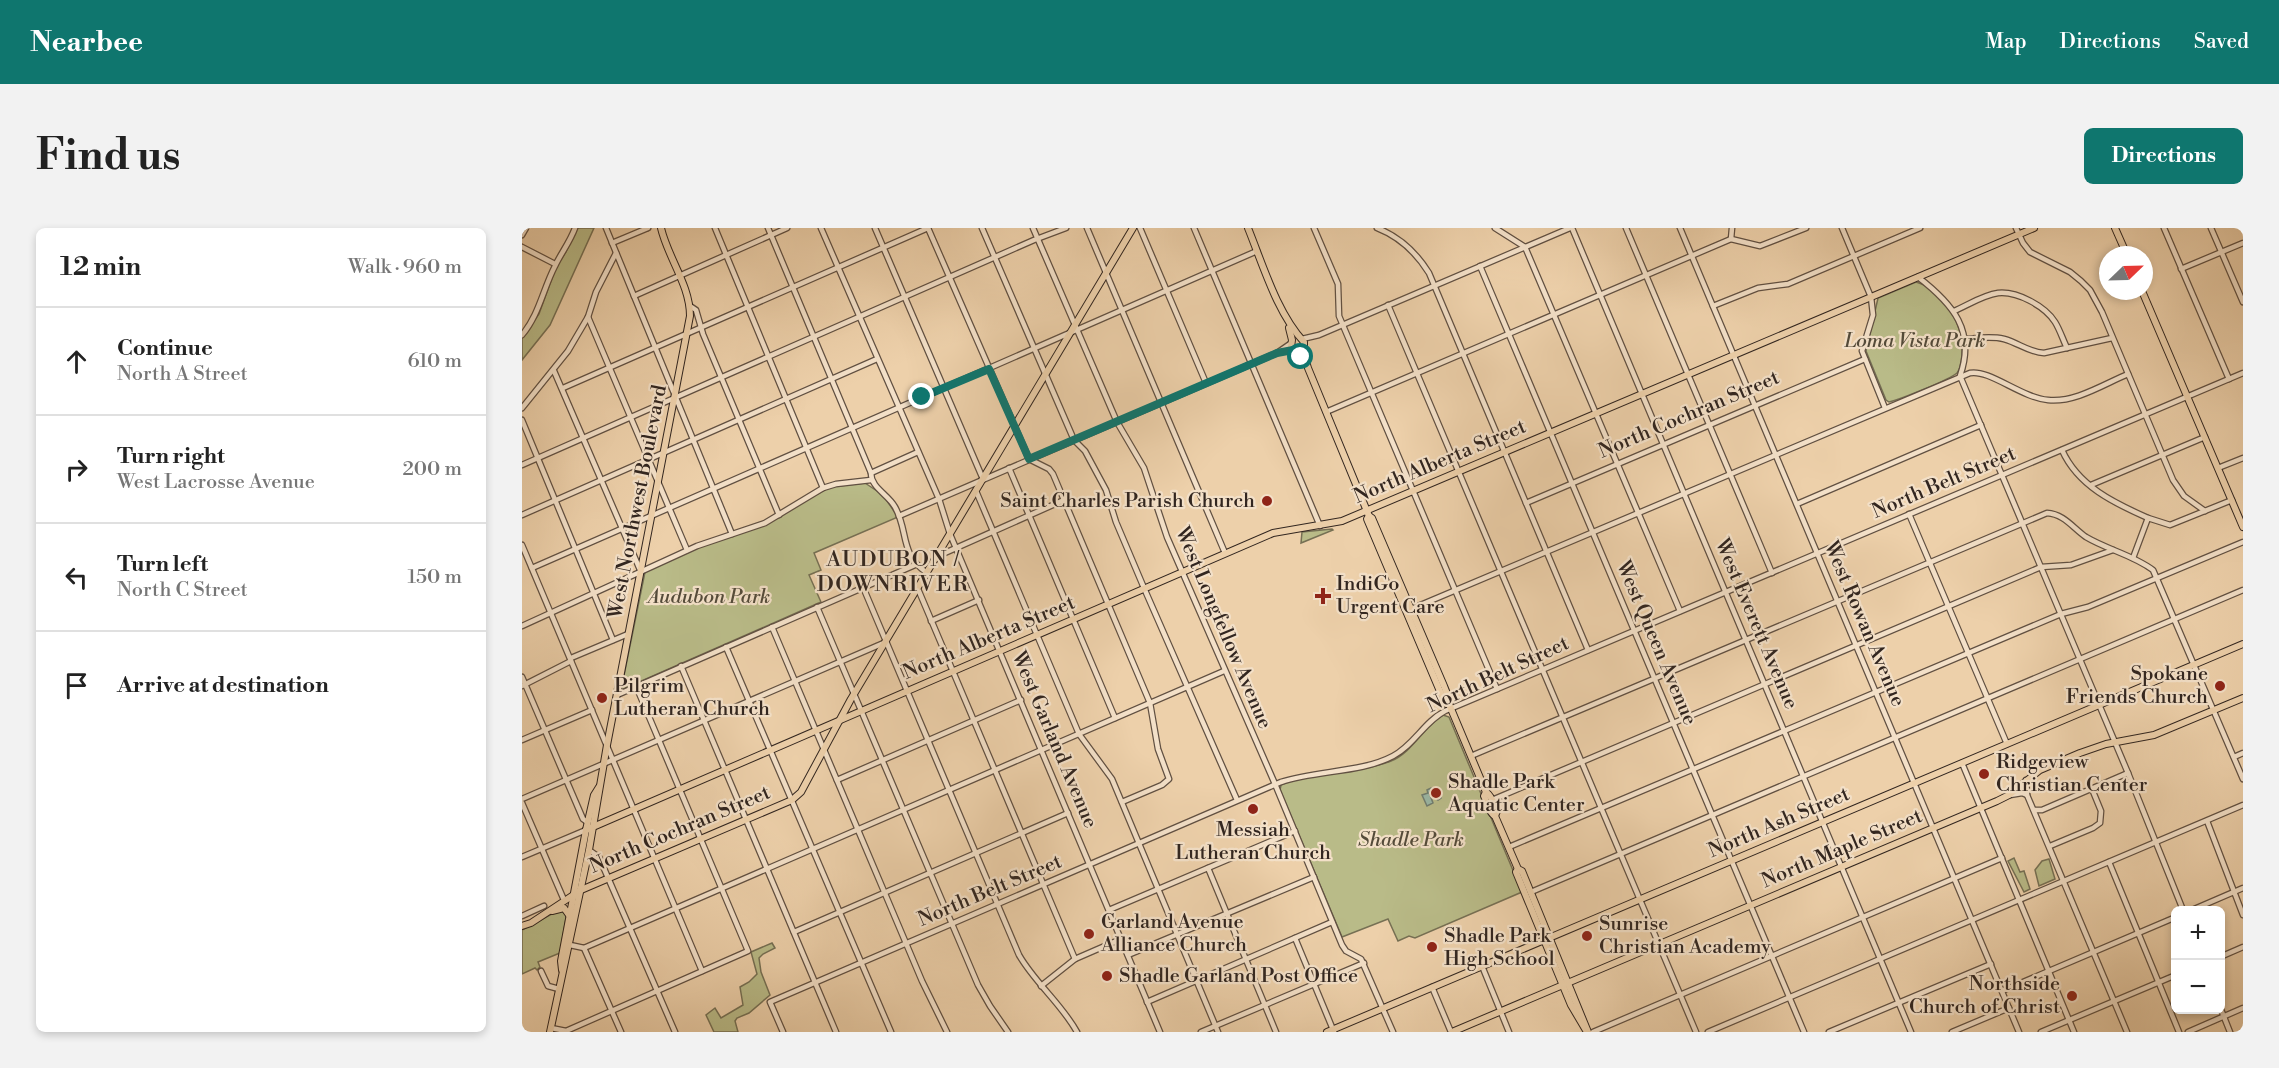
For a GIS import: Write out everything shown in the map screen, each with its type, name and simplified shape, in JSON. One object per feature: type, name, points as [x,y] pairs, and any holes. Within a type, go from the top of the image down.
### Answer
[{"type":"main road","name":"West Northwest Boulevard","points":[[562,972],[567,963],[589,850],[590,824],[604,764],[688,333],[690,306],[661,228]]},
{"type":"main road","points":[[792,800],[805,787],[853,697],[1133,228]]},
{"type":"main road","points":[[1248,228],[1368,514],[1372,518],[1450,701],[1450,707],[1486,792],[1490,795],[1497,811],[1495,816]]},
{"type":"main road","name":"North Alberta Street","points":[[586,830],[590,824],[679,789],[1225,553],[1281,530],[1338,523],[1368,514],[1459,472],[1918,277],[2018,231],[2034,228]]},
{"type":"main road","points":[[2115,228],[2123,246]]},
{"type":"main road","points":[[2146,300],[2243,527]]},
{"type":"main road","points":[[1368,514],[1367,519],[1396,588],[1446,704],[1450,707]]},
{"type":"main road","points":[[1396,574],[1396,588],[1407,600]]},
{"type":"main road","name":"North Ash Street","points":[[1332,1031],[2243,644]]},
{"type":"main road","points":[[818,729],[840,714],[853,697]]},
{"type":"main road","name":"North Maple Street","points":[[1452,1032],[1981,808],[2009,795],[2040,770],[2098,747],[2145,738],[2243,698]]},
{"type":"main road","name":"North Alberta Street","points":[[832,735],[858,712]]},
{"type":"main road","points":[[1486,792],[1484,796],[1488,806],[1509,847],[1517,871],[1589,1032]]},
{"type":"main road","name":"North Cochran Street","points":[[522,926],[546,908],[581,890],[792,800]]},
{"type":"main road","name":"West Northwest Boulevard","points":[[551,1030],[562,972],[561,961],[586,830]]},
{"type":"main road","points":[[1517,871],[1522,871],[1547,939]]},
{"type":"main road","points":[[546,908],[564,908],[570,915]]},
{"type":"street","points":[[522,235],[526,228]]},
{"type":"street","points":[[522,335],[530,326],[555,264],[565,251],[575,228]]},
{"type":"street","points":[[606,228],[732,534]]},
{"type":"street","points":[[612,243],[648,228]]},
{"type":"street","points":[[715,228],[823,488]]},
{"type":"street","points":[[768,228],[871,473],[871,480],[892,503],[899,516],[906,545],[915,565],[927,573]]},
{"type":"street","points":[[634,296],[787,228]]},
{"type":"street","name":"West Garland Avenue","points":[[821,228],[939,500],[950,534],[1160,1032]]},
{"type":"street","points":[[875,228],[983,479]]},
{"type":"street","points":[[562,388],[928,228],[1029,459],[1049,469],[1053,474],[1150,703],[1158,749],[1168,780],[1164,784],[1122,802]]},
{"type":"street","points":[[982,228],[1074,440],[1092,463],[1106,490],[1116,522],[1186,688],[1237,800]]},
{"type":"street","name":"West Longfellow Avenue","points":[[1033,228],[1074,329],[1117,422],[1144,468],[1167,537],[1275,784],[1332,922],[1344,948],[1359,956],[1364,963],[1393,1032]]},
{"type":"street","points":[[522,465],[1066,228]]},
{"type":"street","points":[[1087,228],[1225,553]]},
{"type":"street","points":[[1140,228],[1206,383]]},
{"type":"street","points":[[1194,228],[1320,526]]},
{"type":"street","points":[[1314,228],[1338,284],[1338,311],[1343,325],[1497,689]]},
{"type":"street","points":[[1377,228],[1397,237],[1423,263],[1588,650]]},
{"type":"street","points":[[1495,228],[1525,247],[1680,611]]},
{"type":"street","points":[[899,516],[1571,228]]},
{"type":"street","name":"West Everett Avenue","points":[[1571,228],[1911,1032]]},
{"type":"street","points":[[1626,228],[1772,573]]},
{"type":"street","name":"West Rowan Avenue","points":[[1680,228],[2019,1032]]},
{"type":"street","points":[[1731,240],[1732,228]]},
{"type":"street","points":[[1326,412],[1731,240],[1765,245],[1806,228]]},
{"type":"street","points":[[1842,228],[1874,307],[1862,351],[1885,408]]},
{"type":"street","points":[[1713,306],[1758,288],[1788,284],[1920,228]]},
{"type":"street","points":[[2164,228],[2229,379]]},
{"type":"street","points":[[2211,228],[2243,303]]},
{"type":"street","points":[[2018,231],[2030,252],[2070,272],[2090,290],[2177,488],[2205,511]]},
{"type":"street","points":[[2181,269],[2243,243]]},
{"type":"street","points":[[522,247],[555,264]]},
{"type":"street","points":[[522,566],[576,549],[1257,250]]},
{"type":"street","points":[[522,408],[568,351],[588,317],[596,292],[616,253]]},
{"type":"street","name":"West Queen Avenue","points":[[1480,266],[1804,1032]]},
{"type":"street","points":[[1918,277],[1936,291],[1959,319],[1966,339],[1964,367],[1960,376],[2157,842],[2181,906]]},
{"type":"street","points":[[1954,311],[1991,295],[2005,293],[2014,295],[2038,306],[2051,316],[2067,348]]},
{"type":"street","points":[[1388,305],[1696,1032]]},
{"type":"street","points":[[690,306],[696,310],[779,515]]},
{"type":"street","points":[[588,317],[687,550]]},
{"type":"street","points":[[1966,339],[1990,337],[2002,339],[2033,352],[2044,353],[2112,338]]},
{"type":"street","points":[[522,515],[877,359]]},
{"type":"street","name":"North Cochran Street","points":[[1526,502],[1865,359]]},
{"type":"street","points":[[554,370],[640,572]]},
{"type":"street","points":[[1411,609],[1960,376],[1980,372],[2021,393],[2050,401],[2077,396],[2128,374]]},
{"type":"street","name":"North Belt Street","points":[[783,1032],[770,1002],[1275,784],[1306,774],[1366,766],[1392,757],[1401,751],[1431,720],[1450,707],[1543,670],[2243,373]]},
{"type":"street","points":[[522,420],[613,640]]},
{"type":"street","points":[[1797,504],[1981,425]]},
{"type":"street","points":[[2091,485],[2205,437]]},
{"type":"street","points":[[2062,450],[2072,467],[2115,503],[2170,525],[2232,500]]},
{"type":"street","points":[[871,473],[918,452]]},
{"type":"street","points":[[2218,468],[2243,458]]},
{"type":"street","points":[[1009,468],[1115,718]]},
{"type":"street","points":[[522,626],[687,550],[765,523],[823,488],[871,480]]},
{"type":"street","points":[[976,491],[1079,734],[1107,770],[1122,802],[1218,1032]]},
{"type":"street","points":[[937,556],[1064,500]]},
{"type":"street","points":[[1471,756],[2022,522],[2055,513],[2086,537],[2133,558],[2153,570],[2243,779]]},
{"type":"street","points":[[1910,514],[2007,744]]},
{"type":"street","points":[[2133,558],[2148,518]]},
{"type":"street","points":[[1509,847],[2061,614],[2088,607],[2243,542]]},
{"type":"street","points":[[522,545],[702,971]]},
{"type":"street","points":[[1492,800],[2042,567],[2071,565],[2113,550]]},
{"type":"street","points":[[617,695],[915,565]]},
{"type":"street","points":[[863,587],[1019,955],[1077,1032]]},
{"type":"street","points":[[918,589],[1075,959]]},
{"type":"street","points":[[1531,892],[2243,590]]},
{"type":"street","points":[[932,621],[979,600]]},
{"type":"street","points":[[817,607],[858,712],[882,760],[983,995],[1008,1032]]},
{"type":"street","points":[[772,627],[818,729],[824,750],[906,943],[947,1032]]},
{"type":"street","points":[[524,685],[628,634]]},
{"type":"street","points":[[564,900],[522,801],[566,779],[886,642]]},
{"type":"street","points":[[726,647],[891,1032]]},
{"type":"street","points":[[681,666],[836,1032]]},
{"type":"street","points":[[570,945],[584,948],[1224,671]]},
{"type":"street","points":[[522,677],[583,819],[590,824]]},
{"type":"street","points":[[551,1030],[566,1031],[748,951],[636,686]]},
{"type":"street","points":[[837,780],[1021,700]]},
{"type":"street","points":[[522,740],[592,710]]},
{"type":"street","points":[[2234,757],[2243,753]]},
{"type":"street","points":[[1962,763],[2074,1032]]},
{"type":"street","points":[[2034,810],[2042,810],[2128,773]]},
{"type":"street","points":[[2026,780],[2027,795],[2127,1032]]},
{"type":"street","points":[[2050,846],[2094,828],[2100,823],[2101,811],[2092,789]]},
{"type":"street","points":[[2009,795],[2027,795]]},
{"type":"street","points":[[1708,1032],[2243,806]]},
{"type":"street","points":[[794,932],[1068,813]]},
{"type":"street","points":[[2207,821],[2243,915]]},
{"type":"street","name":"North Alberta Street","points":[[522,857],[586,830]]},
{"type":"street","points":[[1109,910],[1295,831]]},
{"type":"street","points":[[589,850],[598,856],[675,1032]]},
{"type":"street","points":[[1589,1032],[2002,858]]},
{"type":"street","points":[[2109,862],[2179,1032]]},
{"type":"street","points":[[1208,868],[1276,1032]]},
{"type":"street","points":[[1128,956],[1314,877]]},
{"type":"street","points":[[2201,906],[2243,888]]},
{"type":"street","points":[[522,916],[546,908]]},
{"type":"street","points":[[2002,990],[2171,919]]},
{"type":"street","points":[[1147,1002],[1332,922]]},
{"type":"street","points":[[1295,938],[1332,1031]]},
{"type":"street","points":[[1041,986],[1075,959],[1121,939]]},
{"type":"street","points":[[2225,955],[2243,947]]},
{"type":"street","points":[[584,948],[621,1032]]},
{"type":"street","points":[[1201,1032],[1364,963]]},
{"type":"street","points":[[1829,1032],[1991,964]]},
{"type":"street","points":[[1482,966],[1509,1032]]},
{"type":"street","points":[[541,971],[548,986],[559,989]]},
{"type":"street","points":[[2041,1032],[2171,977]]},
{"type":"street","points":[[1432,987],[1452,1032]]},
{"type":"street","points":[[1952,1032],[2009,1008]]},
{"type":"street","points":[[2188,1032],[2243,1008]]},
{"type":"street","points":[[2224,1016],[2230,1032]]},
{"type":"green space","points":[[577,228],[594,228],[550,325],[522,360],[522,338],[539,314],[556,267]]},
{"type":"green space","name":"Loma Vista Park","points":[[1916,282],[1936,293],[1951,311],[1960,333],[1961,365],[1957,373],[1952,376],[1889,402],[1886,400],[1866,351],[1878,298]]},
{"type":"green space","name":"Audubon Park","points":[[865,483],[883,495],[898,517],[814,553],[821,570],[809,575],[821,602],[621,690],[645,572],[705,544],[760,526],[830,487]]},
{"type":"green space","points":[[1333,530],[1301,543],[1302,532]]},
{"type":"green space","name":"Shadle Park","points":[[1443,715],[1449,717],[1522,892],[1415,938],[1409,936],[1398,941],[1388,919],[1342,937],[1280,790],[1281,785],[1308,776],[1364,768],[1391,761],[1406,752]]},
{"type":"green space","points":[[2014,858],[2020,872],[2024,871],[2030,889],[2024,892],[2008,861]]},
{"type":"green space","points":[[2049,859],[2055,879],[2039,886],[2035,870],[2042,861]]},
{"type":"green space","points":[[561,909],[567,912],[560,953],[538,962],[540,967],[537,970],[535,968],[522,974],[522,930]]},
{"type":"green space","points":[[772,943],[775,948],[759,958],[761,972],[770,995],[749,1013],[737,1018],[735,1021],[738,1032],[714,1032],[706,1015],[715,1008],[721,1018],[743,1005],[740,987],[757,974],[751,952]]},
{"type":"shaded area","points":[[1431,788],[1433,793],[1437,789],[1441,790],[1441,798],[1438,800],[1430,795],[1433,803],[1427,806],[1422,795],[1428,793],[1427,790]]},
{"type":"place","name":"Saint Charles Parish Church","points":[[1267,501]]},
{"type":"place","name":"IndiGo Urgent Care","points":[[1323,596]]},
{"type":"place","name":"Spokane Friends Church","points":[[2220,686]]},
{"type":"place","name":"Pilgrim Lutheran Church","points":[[602,698]]},
{"type":"place","name":"Ridgeview Christian Center","points":[[1984,774]]},
{"type":"place","name":"Shadle Park Aquatic Center","points":[[1436,793]]},
{"type":"place","name":"Messiah Lutheran Church","points":[[1253,809]]},
{"type":"place","name":"Garland Avenue Alliance Church","points":[[1089,934]]},
{"type":"place","name":"Sunrise Christian Academy","points":[[1587,936]]},
{"type":"place","name":"Shadle Park High School","points":[[1432,947]]},
{"type":"place","name":"Shadle Garland Post Office","points":[[1107,976]]},
{"type":"place","name":"Northside Church of Christ","points":[[2072,996]]},
{"type":"district","name":"AUDUBON / DOWNRIVER","points":[[893,572]]},
{"type":"route","points":[[922,397],[989,369],[1029,459],[1277,353],[1293,350],[1301,357]]}]
